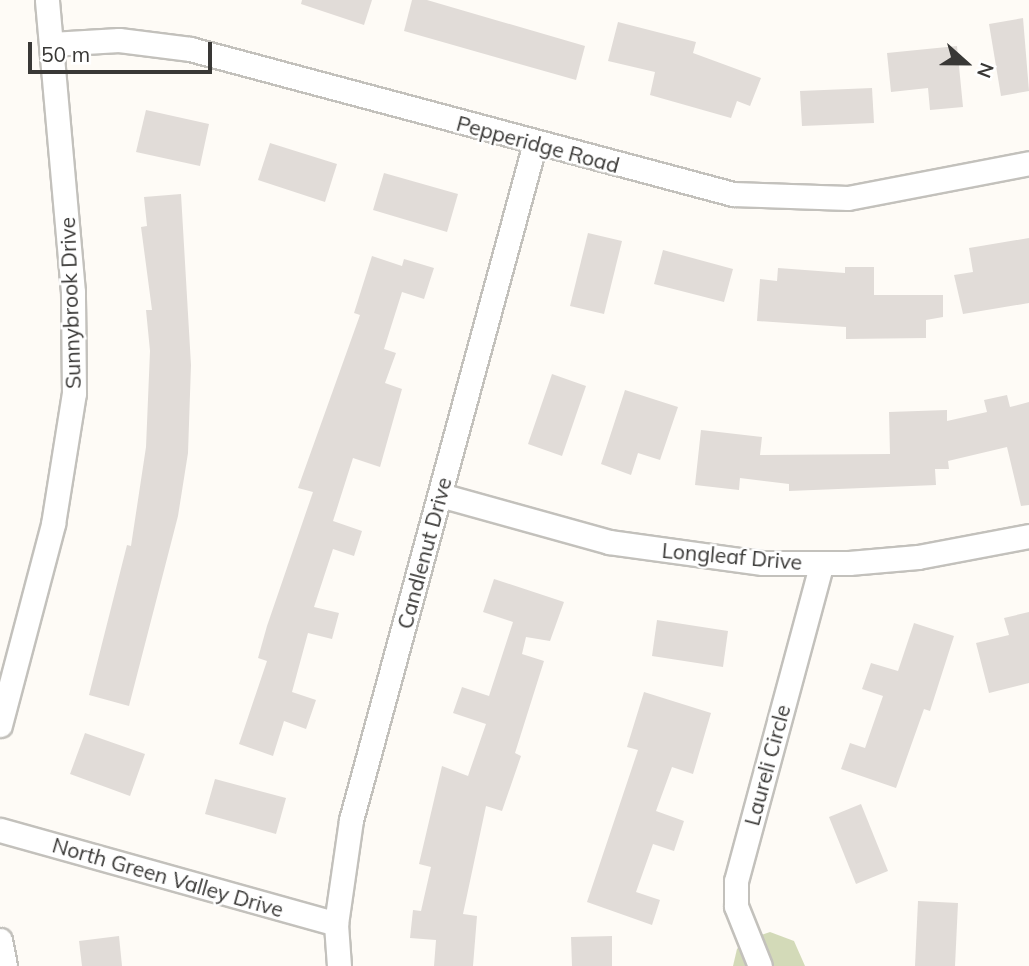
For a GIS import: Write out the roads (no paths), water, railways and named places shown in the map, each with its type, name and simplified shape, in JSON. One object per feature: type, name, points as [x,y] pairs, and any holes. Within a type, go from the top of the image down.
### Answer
[{"type":"street","name":"Sunnybrook Drive","points":[[0,725],[53,524],[74,393],[74,292],[47,0]]},
{"type":"street","name":"Pepperidge Road","points":[[51,44],[119,40],[190,49],[695,187],[808,200],[896,192],[1029,163]]},
{"type":"street","name":"Candlenut Drive","points":[[339,966],[336,924],[351,820],[535,144]]},
{"type":"street","name":"Longleaf Drive","points":[[440,495],[609,542],[675,554],[763,563],[822,563],[918,557],[1029,536]]},
{"type":"street","name":"Laureli Circle","points":[[760,966],[736,906],[736,881],[822,563]]},
{"type":"street","name":"North Green Valley Drive","points":[[0,831],[336,924]]},
{"type":"street","points":[[0,940],[5,966]]}]
